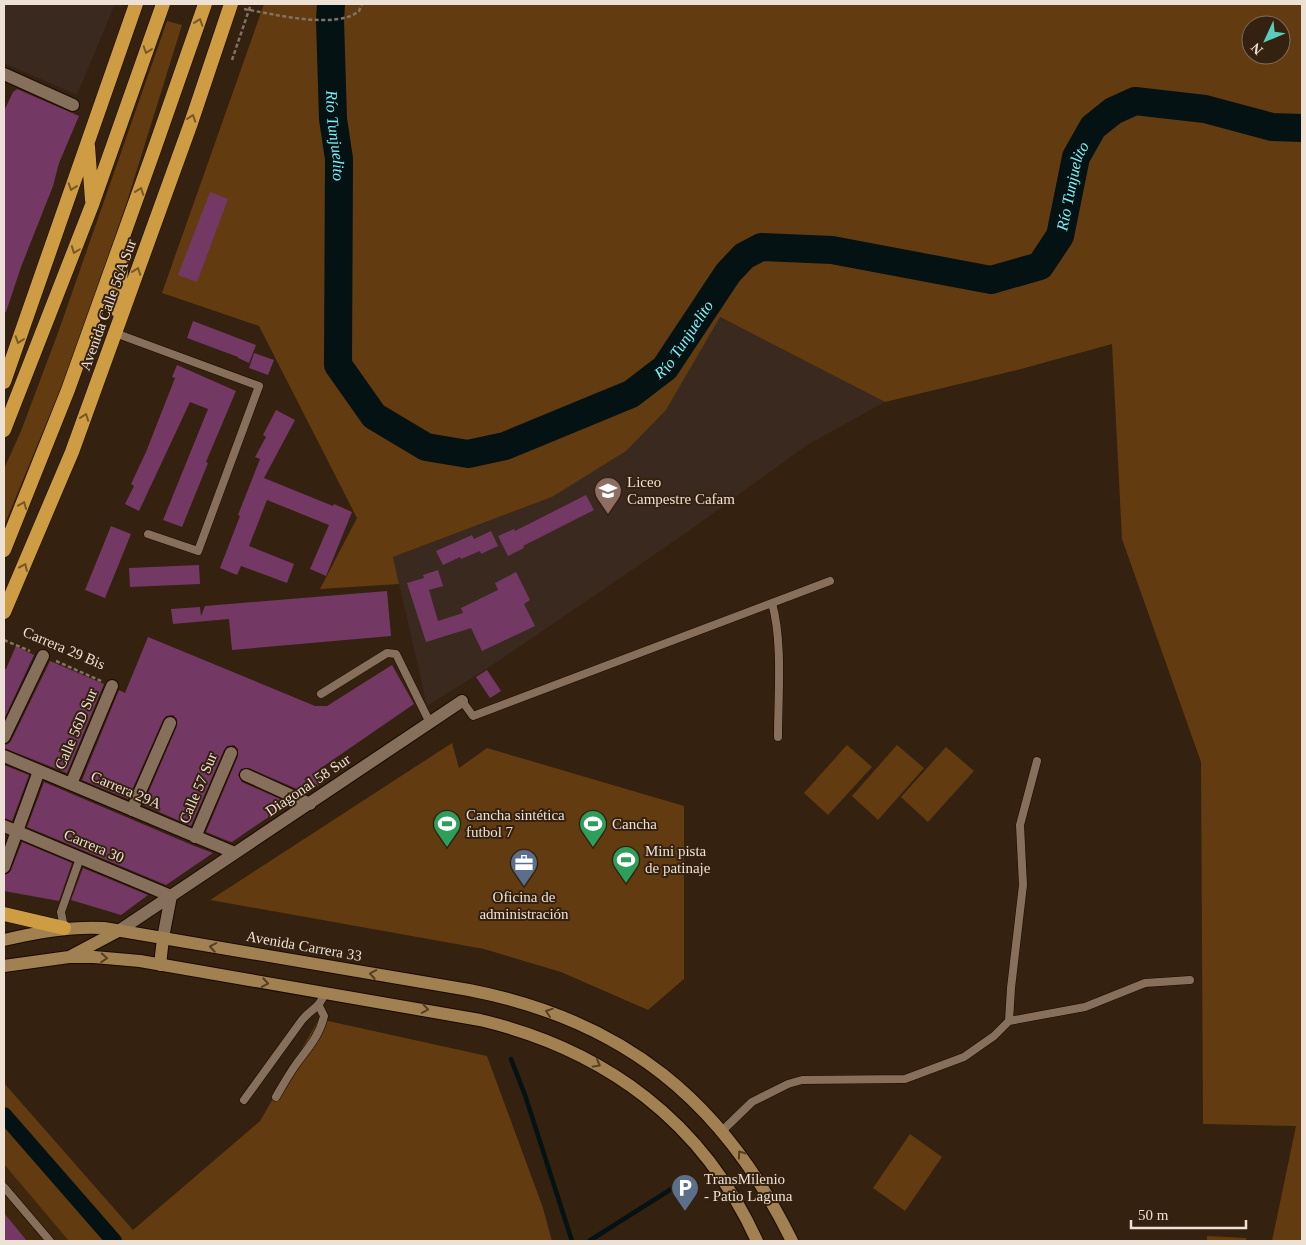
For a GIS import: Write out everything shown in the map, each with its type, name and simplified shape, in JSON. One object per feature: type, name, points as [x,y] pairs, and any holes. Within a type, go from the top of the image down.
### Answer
[{"type":"highway","points":[[4,382],[136,4]]},
{"type":"highway","points":[[4,430],[92,205],[162,4]]},
{"type":"highway","name":"Avenida Calle 56A Sur","points":[[4,550],[68,390],[205,4]]},
{"type":"highway","name":"Avenida Calle 56A Sur","points":[[4,612],[72,452],[191,123],[231,5]]},
{"type":"highway","points":[[88,141],[92,205]]},
{"type":"highway","points":[[115,334],[125,232]]},
{"type":"highway","points":[[4,914],[64,928]]},
{"type":"main road","name":"Avenida Carrera 33","points":[[4,940],[64,928],[86,927],[120,930],[493,994],[558,1014],[626,1047],[675,1084],[722,1130],[754,1172],[792,1241]]},
{"type":"main road","points":[[68,957],[120,930]]},
{"type":"main road","points":[[160,964],[164,938]]},
{"type":"main road","points":[[4,966],[68,957],[114,958],[160,964],[412,1007],[504,1025],[553,1042],[614,1073],[661,1109],[697,1144],[724,1179],[748,1220],[757,1241]]},
{"type":"street","points":[[5,77],[73,105]]},
{"type":"street","points":[[4,736],[43,656]]},
{"type":"street","name":"Calle 56D Sur","points":[[70,784],[112,686]]},
{"type":"street","name":"Diagonal 58 Sur","points":[[120,930],[462,701]]},
{"type":"street","points":[[132,810],[170,723]]},
{"type":"street","name":"Calle 57 Sur","points":[[195,837],[231,753]]},
{"type":"street","name":"Carrera 29A","points":[[4,756],[235,853]]},
{"type":"street","points":[[4,867],[39,771]]},
{"type":"street","points":[[246,775],[310,804]]},
{"type":"street","name":"Carrera 30","points":[[4,826],[171,896]]},
{"type":"street","points":[[164,938],[171,896]]},
{"type":"lane","points":[[115,334],[260,386],[198,551],[148,534]]},
{"type":"lane","points":[[462,701],[473,716],[830,581]]},
{"type":"lane","points":[[772,603],[778,636],[778,738]]},
{"type":"lane","points":[[321,694],[386,653],[396,654],[430,723]]},
{"type":"lane","points":[[1009,1020],[1023,885],[1020,825],[1037,761]]},
{"type":"lane","points":[[64,928],[61,912],[80,858]]},
{"type":"lane","points":[[722,1130],[752,1102],[788,1084],[802,1080],[906,1079],[964,1057],[994,1036],[1009,1020],[1085,1007],[1145,984],[1190,980]]},
{"type":"lane","points":[[244,1100],[302,1020],[308,1013],[319,1006],[325,993]]},
{"type":"lane","points":[[276,1097],[286,1078],[317,1036],[324,1016],[319,1006]]},
{"type":"lane","points":[[4,1187],[50,1241]]},
{"type":"path","points":[[232,60],[251,4]]},
{"type":"path","points":[[231,5],[304,20],[347,19],[354,16],[362,4]]},
{"type":"path","name":"Carrera 29 Bis","points":[[4,640],[112,686]]},
{"type":"shaded area","points":[[4,4],[115,4],[77,95],[4,63]]},
{"type":"shaded area","points":[[264,4],[1302,4],[1302,1241],[1272,1241],[1296,1126],[1203,1124],[1201,762],[1122,539],[1112,344],[1021,369],[885,402],[720,317],[666,410],[626,451],[552,497],[393,557],[399,584],[320,589],[357,518],[259,326],[162,293]]},
{"type":"shaded area","points":[[167,21],[182,25],[126,205],[65,378],[4,526],[4,469],[21,431],[59,330]]},
{"type":"shaded area","name":"Liceo Campestre Cafam","points":[[719,317],[885,402],[807,445],[686,533],[491,666],[427,706],[393,557],[552,497],[666,410]]},
{"type":"shaded area","points":[[452,743],[459,768],[487,748],[684,806],[684,979],[648,1010],[561,972],[484,949],[210,900]]},
{"type":"shaded area","points":[[847,745],[872,767],[828,815],[804,793]]},
{"type":"shaded area","points":[[897,745],[924,768],[878,820],[852,796]]},
{"type":"shaded area","points":[[946,747],[974,771],[928,822],[901,797]]},
{"type":"shaded area","points":[[319,1019],[487,1056],[543,1208],[552,1241],[69,1241],[4,1164],[4,1083],[133,1230],[260,1121]]},
{"type":"shaded area","points":[[910,1134],[942,1157],[905,1211],[873,1188]]},
{"type":"shaded area","points":[[4,1159],[78,1241],[4,1241]]},
{"type":"shaded area","points":[[1207,1236],[1246,1238],[1246,1241],[1207,1241]]},
{"type":"building","points":[[17,89],[79,116],[59,163],[53,186],[21,267],[6,312],[4,312],[4,111],[13,92]]},
{"type":"building","points":[[210,192],[228,199],[197,282],[178,275]]},
{"type":"building","points":[[193,321],[256,345],[249,363],[187,338]]},
{"type":"building","points":[[254,353],[274,360],[268,375],[249,368]]},
{"type":"building","points":[[177,365],[236,391],[206,462],[208,463],[182,527],[163,520],[208,409],[190,402],[139,511],[125,504],[134,486],[131,484],[146,452],[175,378],[172,377]]},
{"type":"building","points":[[276,410],[295,420],[264,478],[352,512],[326,576],[310,569],[329,525],[267,500],[249,546],[294,564],[287,583],[241,566],[237,575],[220,568],[260,459],[255,457],[266,437],[263,435]]},
{"type":"building","points":[[586,495],[594,510],[523,546],[524,548],[508,556],[498,536],[514,529],[515,531]]},
{"type":"building","points":[[111,526],[131,534],[105,598],[85,590]]},
{"type":"building","points":[[491,531],[498,546],[481,554],[480,551],[461,559],[460,557],[443,565],[436,551],[472,535],[474,539]]},
{"type":"building","points":[[199,565],[200,584],[130,587],[129,568]]},
{"type":"building","points":[[438,570],[443,586],[429,590],[438,621],[463,613],[461,608],[498,590],[495,583],[516,572],[530,600],[524,604],[535,626],[482,651],[471,628],[426,642],[407,583],[424,578],[423,575]]},
{"type":"building","points":[[387,591],[391,636],[232,650],[229,619],[173,624],[171,609],[200,607],[201,616],[205,606]]},
{"type":"building","points":[[148,637],[315,706],[327,706],[392,665],[414,704],[318,770],[326,774],[319,785],[306,793],[249,768],[241,769],[238,775],[242,782],[289,803],[232,842],[228,841],[206,832],[238,756],[238,749],[234,745],[227,746],[224,750],[191,826],[143,805],[177,726],[177,719],[173,715],[166,716],[163,720],[128,799],[82,780],[119,690],[125,693]]},
{"type":"building","points":[[16,646],[34,655],[4,719],[4,669],[6,669]]},
{"type":"building","points":[[50,661],[104,684],[67,773],[4,748],[4,745],[11,741]]},
{"type":"building","points":[[487,670],[501,691],[490,698],[476,677]]},
{"type":"building","points":[[4,765],[29,775],[12,821],[4,818]]},
{"type":"building","points":[[44,782],[213,853],[166,885],[27,827]]},
{"type":"building","points":[[22,842],[72,863],[59,901],[4,891],[4,875],[11,870]]},
{"type":"building","points":[[83,868],[148,895],[121,915],[71,900]]},
{"type":"building","points":[[4,1213],[27,1241],[4,1241]]},
{"type":"waterway","name":"Río Tunjuelito","points":[[331,4],[333,119],[339,159],[338,365],[374,416],[426,447],[468,454],[505,446],[631,394],[665,368],[728,273],[744,256],[761,247],[832,250],[991,280],[1040,266],[1060,236],[1076,157],[1093,127],[1113,111],[1135,101],[1205,109],[1272,127],[1302,128]]},
{"type":"waterway","points":[[511,1059],[525,1095],[572,1241]]},
{"type":"waterway","points":[[4,1115],[114,1241]]},
{"type":"waterway","points":[[589,1241],[684,1181]]},
{"type":"place","name":"Liceo Campestre Cafam","points":[[608,515]]},
{"type":"place","name":"Cancha sintética futbol 7","points":[[447,848]]},
{"type":"place","name":"Cancha","points":[[593,848]]},
{"type":"place","name":"Mini pista de patinaje","points":[[626,884]]},
{"type":"place","name":"Oficina de administración","points":[[524,887]]},
{"type":"place","name":"TransMilenio - Patio Laguna","points":[[685,1212]]}]
